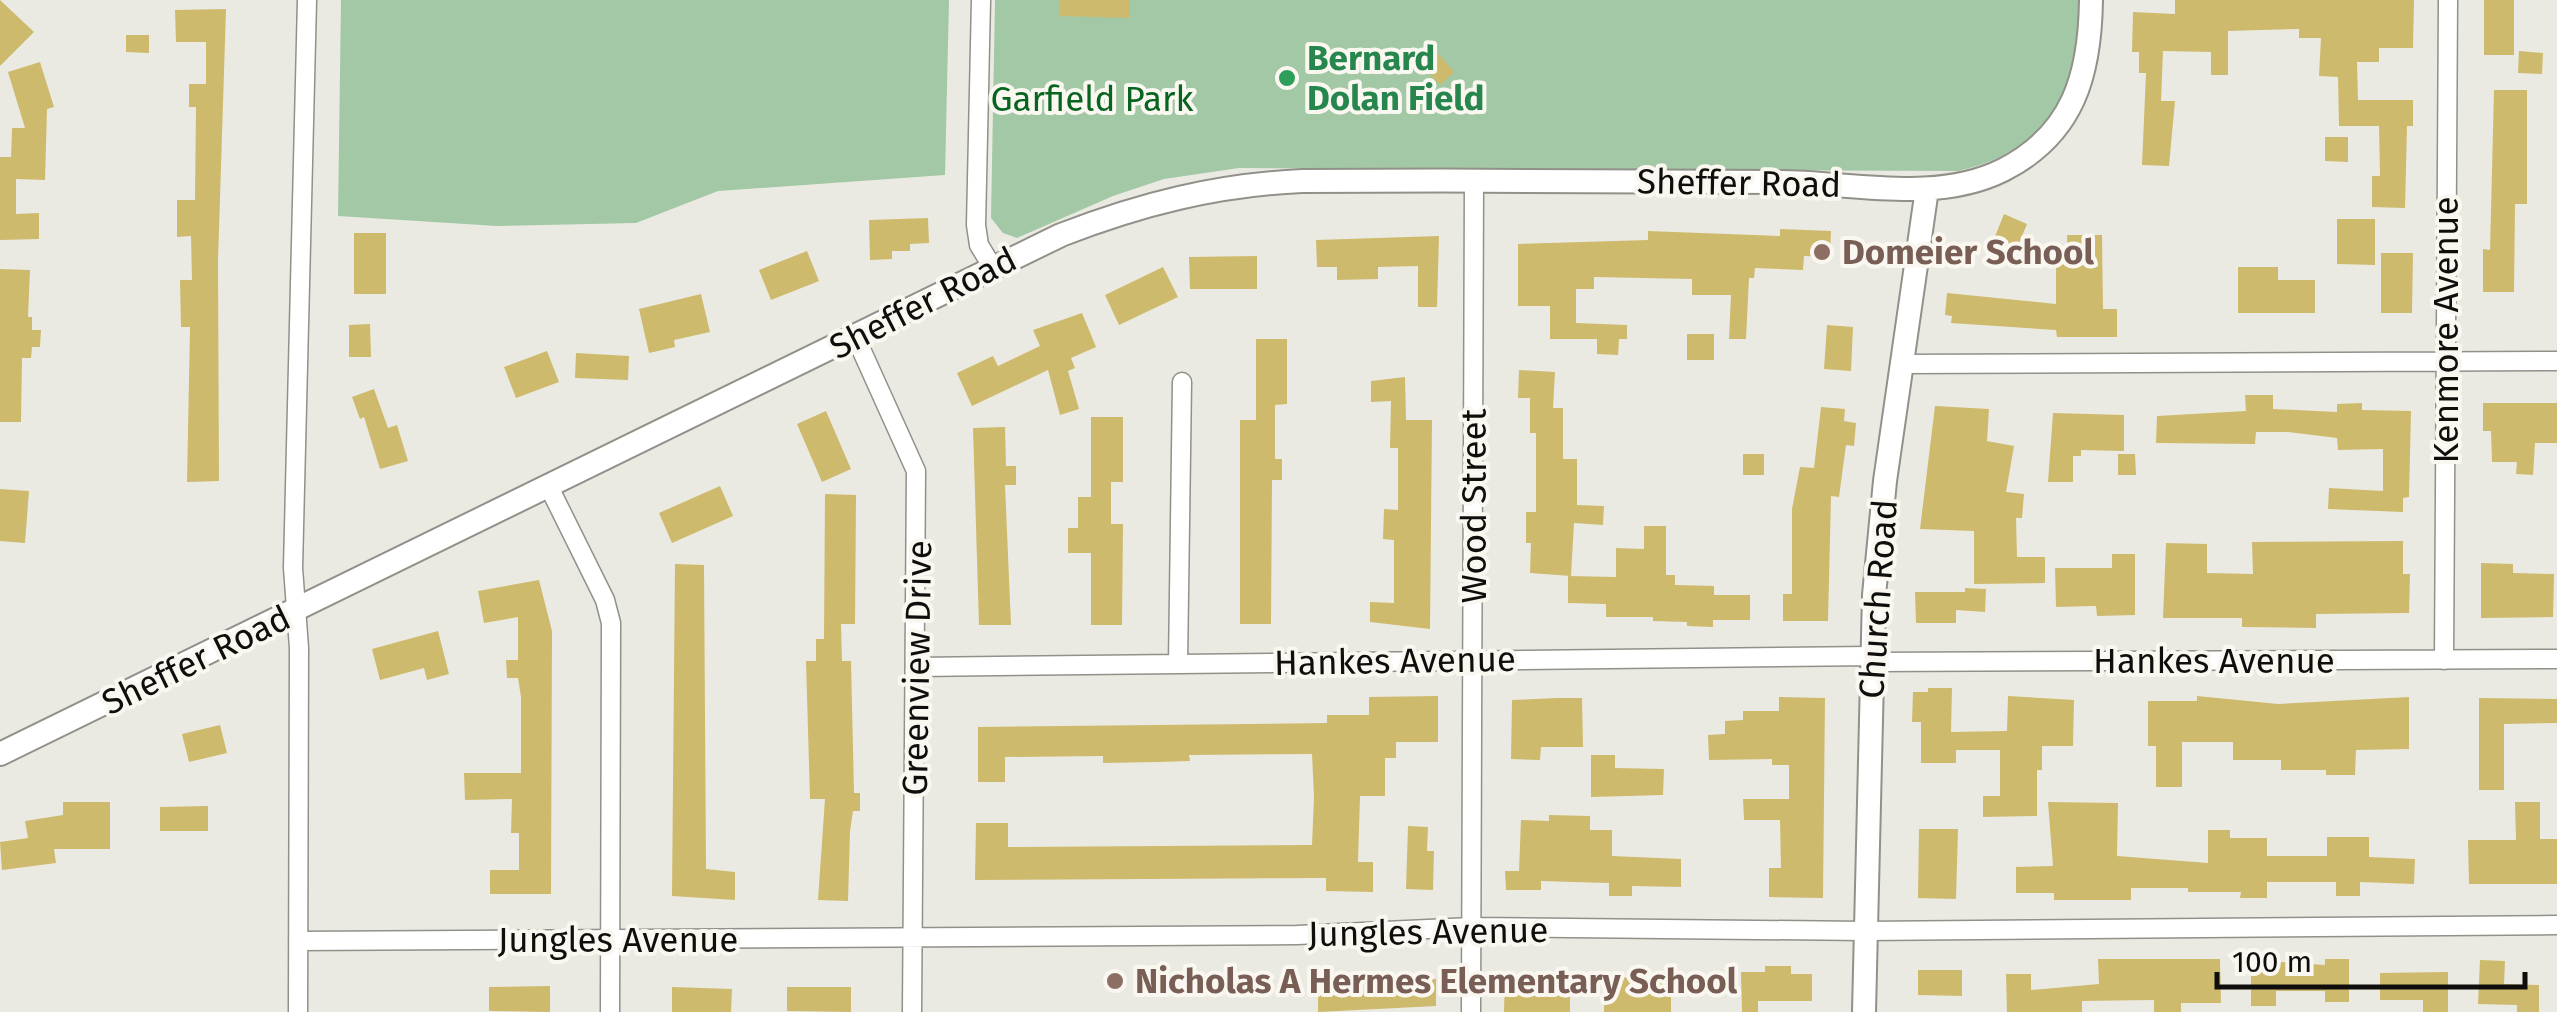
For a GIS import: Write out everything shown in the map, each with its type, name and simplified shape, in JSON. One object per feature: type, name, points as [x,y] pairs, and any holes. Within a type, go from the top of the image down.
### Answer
[{"type":"street","points":[[298,1012],[297,612],[293,568],[307,0]]},
{"type":"street","points":[[980,0],[976,225],[980,245],[993,268]]},
{"type":"street","name":"Sheffer Road","points":[[0,754],[297,612],[993,268],[1105,218],[1219,188],[1302,181],[1815,182],[1926,189],[1972,182],[2004,169],[2058,126],[2072,105],[2089,59],[2091,0]]},
{"type":"street","name":"Kenmore Avenue","points":[[2444,660],[2448,0]]},
{"type":"street","name":"Wood Street","points":[[1471,1012],[1474,180]]},
{"type":"street","name":"Church Road","points":[[1864,1012],[1872,659],[1885,481],[1926,189]]},
{"type":"street","name":"Greenview Drive","points":[[856,338],[916,471],[918,667],[912,1012]]},
{"type":"street","points":[[1900,364],[2557,361]]},
{"type":"street","points":[[1178,664],[1182,382]]},
{"type":"street","points":[[550,488],[611,623],[610,1012]]},
{"type":"street","name":"Hankes Avenue","points":[[918,667],[1474,660],[2557,659]]},
{"type":"street","name":"Jungles Avenue","points":[[298,941],[1297,935],[1472,928],[1864,931],[2557,925]]},
{"type":"green space","name":"Garfield Park","points":[[341,0],[949,0],[945,175],[718,191],[636,223],[497,226],[338,216]]},
{"type":"green space","name":"Garfield Park","points":[[995,0],[2080,0],[2074,61],[2054,111],[2016,148],[1958,171],[1239,168],[1164,179],[1113,196],[1017,238],[1003,233],[991,218]]},
{"type":"building","points":[[0,0],[34,32],[0,66]]},
{"type":"building","points":[[1060,0],[1130,0],[1130,18],[1059,16]]},
{"type":"building","points":[[2175,0],[2414,0],[2413,48],[2379,48],[2379,62],[2357,62],[2358,100],[2413,100],[2413,126],[2407,126],[2405,208],[2372,207],[2372,176],[2380,176],[2379,126],[2339,126],[2338,77],[2319,76],[2321,38],[2299,38],[2299,29],[2228,31],[2228,75],[2211,75],[2211,52],[2163,51],[2161,101],[2175,101],[2169,166],[2142,165],[2146,73],[2139,73],[2139,52],[2132,52],[2133,12],[2175,14]]},
{"type":"building","points":[[2484,0],[2514,0],[2514,55],[2484,55]]},
{"type":"building","points":[[226,9],[218,261],[219,481],[187,482],[190,327],[181,327],[180,280],[192,280],[191,236],[177,237],[177,200],[195,200],[196,107],[189,107],[189,84],[206,84],[206,42],[176,42],[175,10]]},
{"type":"building","points":[[126,35],[149,35],[149,53],[126,52]]},
{"type":"building","points":[[1433,48],[1454,72],[1440,85],[1418,61]]},
{"type":"building","points":[[2519,51],[2543,53],[2542,74],[2518,73]]},
{"type":"building","points":[[40,62],[54,107],[47,109],[45,180],[16,179],[16,214],[39,213],[39,239],[0,240],[0,157],[11,157],[12,128],[25,128],[8,72]]},
{"type":"building","points":[[2494,90],[2527,90],[2527,204],[2515,204],[2514,292],[2483,292],[2483,249],[2490,250]]},
{"type":"building","points":[[2325,137],[2348,137],[2348,162],[2325,161]]},
{"type":"building","points":[[2004,214],[2027,224],[2013,258],[1990,249]]},
{"type":"building","points":[[928,218],[929,243],[910,244],[910,251],[892,251],[892,259],[870,260],[869,220]]},
{"type":"building","points":[[2337,219],[2375,219],[2375,265],[2337,264]]},
{"type":"building","points":[[1780,229],[1831,231],[1830,257],[1804,256],[1803,270],[1755,268],[1754,278],[1749,278],[1746,339],[1729,339],[1731,295],[1692,295],[1692,279],[1594,277],[1594,289],[1576,289],[1576,323],[1627,325],[1627,339],[1619,339],[1618,355],[1597,354],[1597,339],[1550,339],[1550,306],[1518,306],[1518,244],[1648,240],[1648,231],[1780,236]]},
{"type":"building","points":[[354,233],[386,233],[386,294],[354,294]]},
{"type":"building","points":[[2067,235],[2102,235],[2103,309],[2117,309],[2117,337],[2057,337],[2056,330],[1951,323],[1952,316],[1945,315],[1947,293],[2056,304],[2056,264],[2068,264]]},
{"type":"building","points":[[1439,236],[1437,307],[1418,307],[1418,266],[1378,267],[1378,279],[1337,280],[1337,267],[1317,267],[1316,240]]},
{"type":"building","points":[[807,251],[819,281],[771,300],[759,270]]},
{"type":"building","points":[[2381,253],[2413,253],[2412,313],[2381,313]]},
{"type":"building","points":[[1257,256],[1257,289],[1190,289],[1189,257]]},
{"type":"building","points":[[1163,267],[1178,297],[1119,325],[1105,295]]},
{"type":"building","points":[[2238,267],[2278,267],[2278,280],[2315,280],[2315,313],[2238,313]]},
{"type":"building","points":[[0,269],[30,270],[28,317],[32,317],[32,330],[41,330],[40,347],[32,347],[31,358],[22,358],[21,422],[0,422]]},
{"type":"building","points":[[701,294],[710,332],[674,340],[675,347],[649,353],[639,309]]},
{"type":"building","points":[[1082,313],[1096,347],[1071,358],[1075,368],[1068,371],[1079,409],[1060,415],[1048,370],[972,406],[957,373],[993,356],[998,366],[1040,346],[1033,330]]},
{"type":"building","points":[[370,324],[371,357],[349,357],[349,325]]},
{"type":"building","points":[[1827,325],[1853,327],[1851,371],[1824,369]]},
{"type":"building","points":[[1687,334],[1714,334],[1714,360],[1687,360]]},
{"type":"building","points":[[1256,339],[1287,339],[1287,404],[1275,405],[1275,459],[1282,459],[1282,480],[1272,480],[1271,624],[1240,624],[1240,420],[1256,420]]},
{"type":"building","points":[[547,351],[559,382],[516,398],[504,367]]},
{"type":"building","points":[[576,353],[629,356],[628,380],[575,378]]},
{"type":"building","points":[[1519,370],[1555,372],[1553,408],[1563,408],[1563,459],[1577,459],[1577,505],[1604,506],[1603,525],[1574,523],[1571,576],[1530,573],[1526,512],[1536,512],[1536,433],[1530,433],[1530,398],[1518,398]]},
{"type":"building","points":[[1405,377],[1406,420],[1432,420],[1430,629],[1370,622],[1370,602],[1394,603],[1394,540],[1383,539],[1384,509],[1398,510],[1398,448],[1390,448],[1391,401],[1371,402],[1371,381]]},
{"type":"building","points":[[374,389],[388,428],[397,425],[408,461],[380,469],[364,417],[360,419],[352,397]]},
{"type":"building","points":[[2245,395],[2273,395],[2273,409],[2337,412],[2337,404],[2362,403],[2362,410],[2411,411],[2409,497],[2403,498],[2403,512],[2328,509],[2329,488],[2383,491],[2383,449],[2338,450],[2337,438],[2288,432],[2256,432],[2255,444],[2156,443],[2157,416],[2246,411]]},
{"type":"building","points":[[2483,403],[2557,403],[2557,443],[2535,443],[2533,475],[2516,474],[2517,462],[2492,462],[2491,431],[2483,431]]},
{"type":"building","points":[[1935,406],[1989,409],[1987,441],[2014,446],[2006,492],[2024,494],[2022,518],[2016,518],[2017,557],[2045,557],[2045,583],[1974,584],[1974,531],[1920,529]]},
{"type":"building","points":[[1821,407],[1845,409],[1844,421],[1856,423],[1854,446],[1846,445],[1839,497],[1831,496],[1828,621],[1783,621],[1783,594],[1792,594],[1792,509],[1800,467],[1814,468]]},
{"type":"building","points":[[826,411],[851,469],[822,482],[797,424]]},
{"type":"building","points":[[2053,413],[2124,415],[2124,451],[2081,450],[2081,456],[2073,456],[2073,482],[2048,482]]},
{"type":"building","points":[[1091,417],[1123,417],[1123,482],[1111,482],[1111,524],[1123,524],[1122,625],[1091,625],[1091,553],[1068,553],[1068,528],[1078,528],[1078,497],[1091,497]]},
{"type":"building","points":[[1005,427],[1006,466],[1016,466],[1016,485],[1005,485],[1011,625],[979,625],[973,428]]},
{"type":"building","points":[[1743,454],[1764,454],[1764,475],[1743,475]]},
{"type":"building","points":[[2118,454],[2135,454],[2136,475],[2118,475]]},
{"type":"building","points":[[720,486],[733,516],[672,543],[659,513]]},
{"type":"building","points":[[0,489],[29,491],[25,543],[0,541]]},
{"type":"building","points":[[825,494],[856,495],[855,624],[841,624],[842,661],[851,661],[854,793],[860,793],[860,811],[853,811],[850,831],[848,901],[818,900],[825,799],[810,799],[806,661],[816,661],[816,639],[824,639]]},
{"type":"building","points":[[1644,526],[1666,526],[1666,575],[1675,575],[1675,585],[1714,586],[1714,595],[1750,595],[1750,620],[1713,620],[1713,627],[1687,626],[1687,622],[1653,621],[1653,617],[1606,617],[1606,604],[1568,603],[1568,576],[1616,577],[1616,548],[1644,549]]},
{"type":"building","points":[[2403,541],[2403,574],[2410,574],[2409,613],[2316,614],[2316,628],[2242,627],[2242,618],[2163,618],[2166,543],[2207,544],[2207,573],[2253,574],[2252,542]]},
{"type":"building","points":[[2112,554],[2135,554],[2135,615],[2097,616],[2096,606],[2056,607],[2055,568],[2112,568]]},
{"type":"building","points":[[2481,563],[2513,564],[2513,573],[2554,574],[2553,617],[2481,618]]},
{"type":"building","points":[[675,564],[704,565],[706,869],[735,872],[735,900],[672,896]]},
{"type":"building","points":[[539,580],[552,631],[551,894],[490,894],[490,870],[519,870],[519,833],[511,833],[512,799],[465,800],[464,773],[521,773],[521,697],[518,678],[507,678],[506,660],[518,660],[518,617],[484,623],[478,591]]},
{"type":"building","points":[[1965,588],[1986,589],[1985,612],[1956,610],[1956,623],[1916,623],[1915,592],[1965,592]]},
{"type":"building","points":[[438,631],[449,674],[427,680],[424,668],[380,680],[372,649]]},
{"type":"building","points":[[1928,688],[1952,688],[1951,732],[2007,731],[2008,696],[2074,700],[2073,746],[2042,746],[2042,770],[2037,770],[2037,816],[1983,817],[1983,796],[2000,796],[2000,750],[1956,750],[1956,763],[1921,763],[1921,722],[1912,722],[1913,692],[1928,692]]},
{"type":"building","points":[[1438,696],[1438,742],[1396,742],[1396,758],[1385,758],[1385,796],[1360,796],[1358,862],[1373,862],[1373,892],[1326,891],[1326,878],[975,880],[976,823],[1008,823],[1008,847],[1312,845],[1314,797],[1312,754],[1189,755],[1190,761],[1103,763],[1103,756],[1005,757],[1005,782],[978,782],[978,727],[1327,723],[1327,715],[1369,715],[1369,697]]},
{"type":"building","points":[[2197,696],[2278,704],[2409,697],[2409,749],[2356,750],[2355,775],[2326,775],[2326,770],[2281,770],[2281,760],[2233,760],[2233,742],[2182,742],[2182,787],[2156,787],[2156,746],[2148,746],[2148,701],[2197,701]]},
{"type":"building","points":[[1779,697],[1825,698],[1823,898],[1769,897],[1769,868],[1781,868],[1780,820],[1744,820],[1743,799],[1789,799],[1789,765],[1772,765],[1772,759],[1709,760],[1708,735],[1725,734],[1725,721],[1743,720],[1743,711],[1779,711]]},
{"type":"building","points":[[1582,698],[1583,747],[1541,747],[1540,760],[1511,759],[1512,700]]},
{"type":"building","points":[[2479,698],[2557,699],[2557,723],[2504,724],[2504,790],[2479,790]]},
{"type":"building","points":[[220,725],[227,753],[189,762],[182,734]]},
{"type":"building","points":[[1591,755],[1615,755],[1615,768],[1664,769],[1663,795],[1591,797]]},
{"type":"building","points":[[63,802],[110,802],[110,849],[54,849],[56,863],[2,870],[0,842],[28,838],[25,821],[63,815]]},
{"type":"building","points":[[2048,802],[2118,803],[2117,856],[2208,863],[2208,830],[2230,830],[2230,838],[2267,838],[2267,856],[2327,856],[2327,837],[2369,837],[2369,857],[2415,859],[2414,884],[2360,882],[2360,896],[2336,896],[2336,882],[2267,882],[2267,898],[2240,898],[2241,892],[2188,892],[2188,888],[2131,888],[2131,900],[2054,900],[2054,893],[2016,893],[2016,867],[2053,866]]},
{"type":"building","points":[[2515,802],[2540,802],[2540,839],[2557,839],[2557,884],[2469,884],[2468,840],[2516,840]]},
{"type":"building","points":[[208,806],[208,831],[160,831],[160,807]]},
{"type":"building","points":[[1549,815],[1590,816],[1590,830],[1612,830],[1612,856],[1681,859],[1681,887],[1632,886],[1632,896],[1609,896],[1609,883],[1541,881],[1541,890],[1506,890],[1505,871],[1519,871],[1521,820],[1549,821]]},
{"type":"building","points":[[1408,826],[1428,827],[1427,851],[1434,851],[1433,890],[1406,889]]},
{"type":"building","points":[[1919,829],[1958,829],[1956,899],[1918,898]]},
{"type":"building","points":[[2098,959],[2220,959],[2221,1003],[2181,1003],[2181,1012],[2154,1012],[2154,1000],[2082,1001],[2082,1012],[2007,1012],[2006,974],[2031,974],[2031,990],[2099,984]]},
{"type":"building","points":[[2325,959],[2349,959],[2349,1002],[2325,1002],[2325,991],[2276,991],[2276,1006],[2251,1006],[2251,960],[2325,965]]},
{"type":"building","points":[[2480,960],[2505,961],[2504,984],[2539,985],[2539,1012],[2517,1012],[2517,1005],[2478,1004]]},
{"type":"building","points":[[1765,966],[1791,966],[1791,974],[1812,974],[1812,1001],[1758,1001],[1758,1012],[1742,1012],[1741,972],[1765,972]]},
{"type":"building","points":[[1918,970],[1962,970],[1962,996],[1918,995]]},
{"type":"building","points":[[2448,972],[2448,1012],[2423,1012],[2423,1000],[2380,1000],[2380,973]]},
{"type":"building","points":[[1318,975],[1436,979],[1436,1006],[1318,1012]]},
{"type":"building","points":[[1505,977],[1570,978],[1570,1012],[1504,1012]]},
{"type":"building","points":[[1605,977],[1671,979],[1671,1012],[1604,1012]]},
{"type":"building","points":[[550,986],[550,1012],[489,1011],[489,987]]},
{"type":"building","points":[[672,987],[732,989],[731,1012],[672,1012]]},
{"type":"building","points":[[787,987],[851,987],[851,1012],[787,1011]]},
{"type":"place","name":"Bernard Dolan Field","points":[[1287,78]]},
{"type":"place","name":"Domeier School","points":[[1822,252]]},
{"type":"place","name":"Nicholas A Hermes Elementary School","points":[[1115,981]]}]
